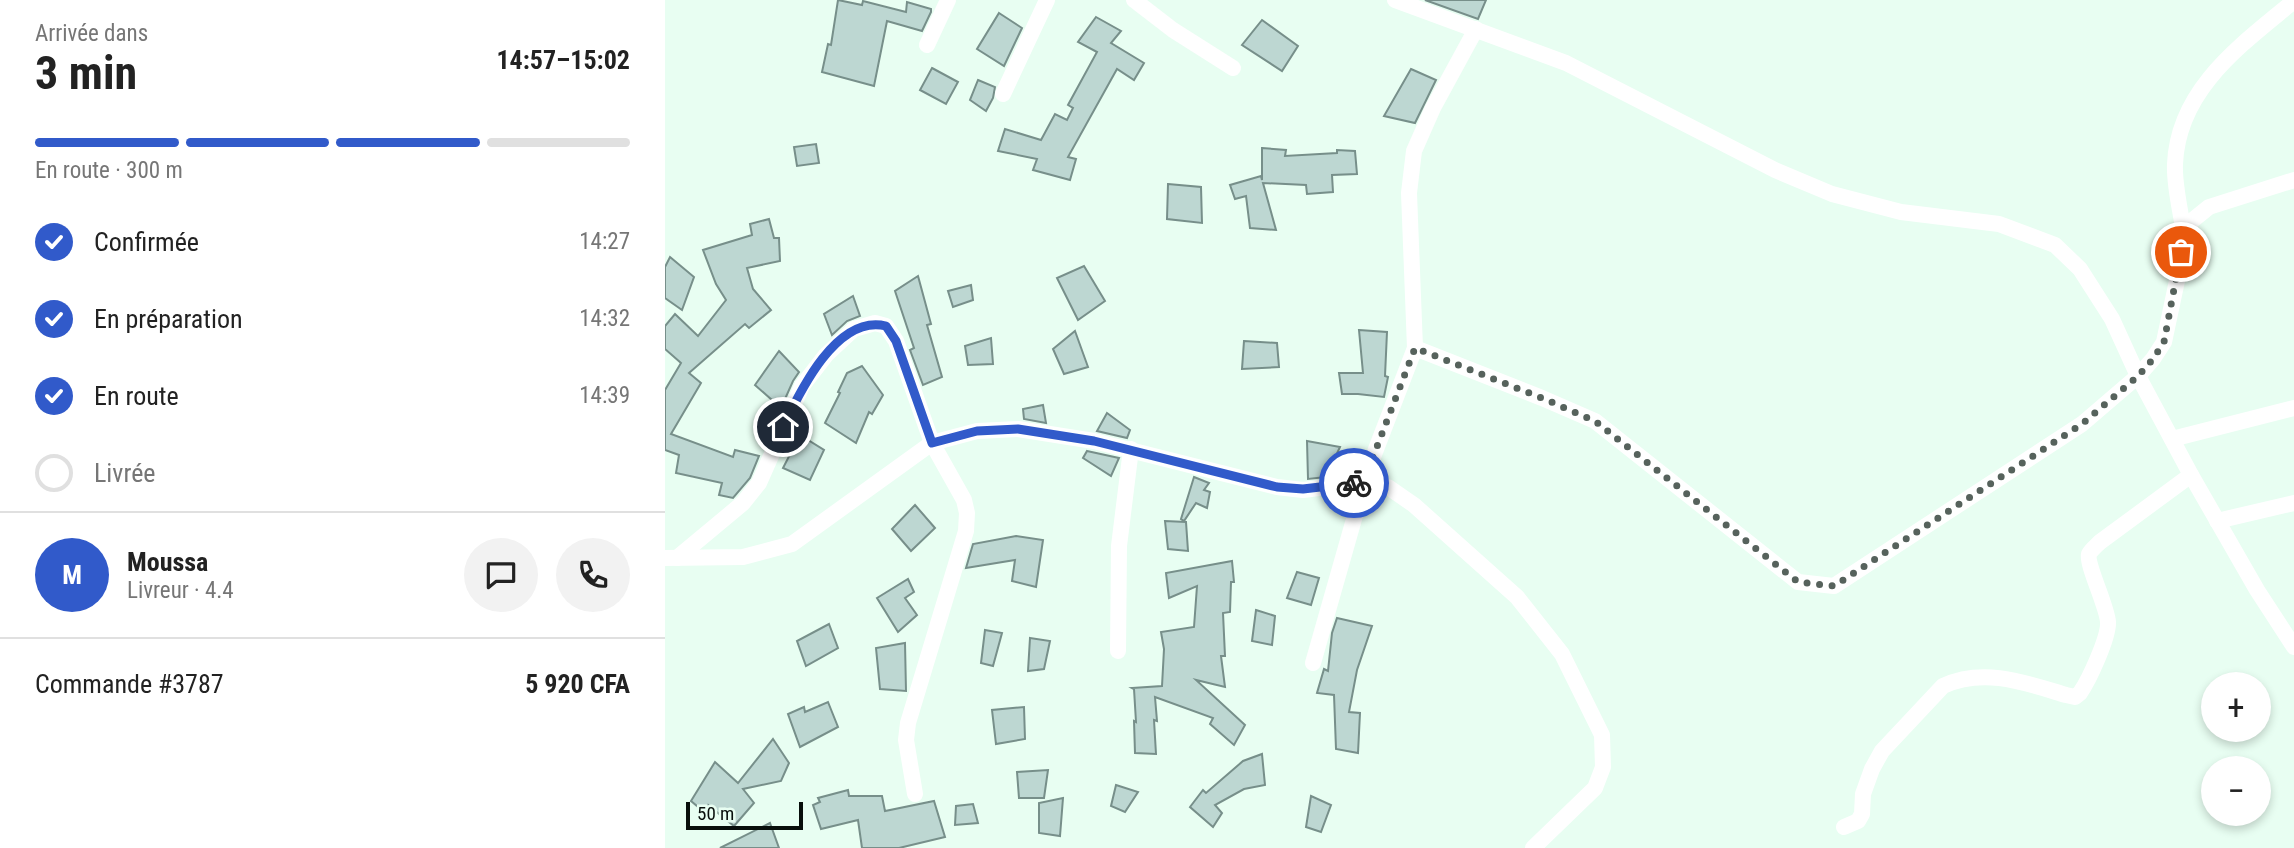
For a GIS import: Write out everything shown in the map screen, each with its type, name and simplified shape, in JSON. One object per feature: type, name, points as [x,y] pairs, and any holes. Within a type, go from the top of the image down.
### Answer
[{"type":"street","points":[[927,46],[947,0]]},
{"type":"street","points":[[1003,94],[1047,0]]},
{"type":"street","points":[[1134,0],[1173,30],[1233,68]]},
{"type":"street","points":[[1395,0],[1566,63],[1775,170],[1832,194],[1901,212],[1999,224],[2055,245],[2080,269],[2112,319],[2138,376],[2191,475],[2257,590],[2294,647]]},
{"type":"street","points":[[1415,348],[1595,421],[1798,582],[1834,586],[2082,424],[2138,376],[2153,359],[2164,342],[2178,276],[2183,228],[2174,165],[2182,125],[2194,100],[2214,70],[2294,1]]},
{"type":"street","points":[[1313,663],[1368,470],[1415,348],[1409,174],[1414,151],[1433,108],[1476,29]]},
{"type":"street","points":[[2183,228],[2209,207],[2294,180]]},
{"type":"street","points":[[671,558],[743,503],[759,483],[802,386],[826,355],[854,329],[874,323],[886,326],[896,341],[932,443],[964,500],[967,522],[908,723],[906,740],[915,794]]},
{"type":"street","points":[[2172,439],[2294,408]]},
{"type":"street","points":[[671,558],[743,557],[792,544],[932,443],[977,431],[1018,429],[1094,441],[1277,487],[1303,489],[1366,482],[1388,487],[1414,505],[1517,597],[1562,654],[1602,735],[1603,767],[1595,788],[1533,848]]},
{"type":"street","points":[[1118,651],[1119,545],[1131,449]]},
{"type":"street","points":[[1844,827],[1858,821],[1862,814],[1863,794],[1882,751],[1943,686],[1952,681],[1995,676],[2075,697],[2080,693],[2107,633],[2108,622],[2098,585],[2088,564],[2089,553],[2191,475]]},
{"type":"street","points":[[2217,521],[2294,503]]},
{"type":"building","points":[[838,0],[862,5],[863,1],[906,12],[907,2],[931,9],[931,12],[922,31],[887,21],[874,86],[822,72],[828,44],[831,45]]},
{"type":"building","points":[[1425,0],[1486,0],[1478,19]]},
{"type":"building","points":[[999,13],[1022,28],[1004,66],[977,49]]},
{"type":"building","points":[[1096,17],[1121,31],[1111,43],[1144,63],[1134,80],[1117,69],[1068,157],[1076,159],[1070,180],[1033,170],[1037,159],[998,151],[1005,129],[1041,140],[1055,114],[1067,120],[1073,108],[1068,105],[1097,52],[1078,42]]},
{"type":"building","points":[[1262,20],[1298,46],[1282,71],[1242,45]]},
{"type":"building","points":[[932,68],[958,82],[946,104],[920,90]]},
{"type":"building","points":[[1411,69],[1436,80],[1415,123],[1384,116]]},
{"type":"building","points":[[978,80],[995,87],[986,111],[970,100]]},
{"type":"building","points":[[816,144],[819,163],[797,166],[794,147]]},
{"type":"building","points":[[1262,148],[1286,150],[1285,156],[1337,153],[1337,150],[1355,151],[1357,174],[1332,175],[1333,192],[1307,194],[1306,185],[1263,183],[1276,230],[1250,228],[1246,196],[1235,199],[1230,185],[1261,176],[1262,180]]},
{"type":"building","points":[[1168,184],[1201,187],[1202,223],[1167,219]]},
{"type":"building","points":[[769,219],[774,238],[779,238],[780,261],[747,268],[753,289],[771,310],[749,328],[745,324],[689,373],[701,383],[671,434],[733,457],[735,450],[759,456],[750,478],[733,498],[719,495],[722,483],[676,473],[679,455],[665,450],[665,390],[681,363],[665,349],[665,326],[675,314],[698,336],[726,300],[716,284],[703,250],[752,235],[750,224]]},
{"type":"building","points":[[670,257],[694,277],[682,310],[665,298],[665,267]]},
{"type":"building","points":[[1084,266],[1105,301],[1078,320],[1057,278]]},
{"type":"building","points":[[918,276],[931,324],[927,325],[942,377],[923,385],[910,350],[914,348],[895,291]]},
{"type":"building","points":[[971,285],[973,300],[953,307],[948,291]]},
{"type":"building","points":[[853,296],[860,316],[847,321],[832,335],[824,314]]},
{"type":"building","points":[[1359,330],[1387,332],[1385,376],[1388,377],[1384,397],[1342,394],[1339,373],[1363,373]]},
{"type":"building","points":[[1075,331],[1088,367],[1064,374],[1053,349]]},
{"type":"building","points":[[991,338],[993,364],[968,365],[965,346]]},
{"type":"building","points":[[1244,341],[1277,343],[1279,367],[1242,369]]},
{"type":"building","points":[[779,351],[799,372],[781,408],[755,385]]},
{"type":"building","points":[[862,366],[883,395],[872,414],[869,412],[856,443],[825,423],[847,373]]},
{"type":"building","points":[[1043,405],[1046,423],[1024,419],[1023,409]]},
{"type":"building","points":[[1107,413],[1130,430],[1127,438],[1097,431]]},
{"type":"building","points":[[800,435],[824,450],[810,480],[783,468]]},
{"type":"building","points":[[1307,441],[1340,447],[1326,477],[1308,479]]},
{"type":"building","points":[[1087,451],[1119,458],[1111,476],[1083,458]]},
{"type":"building","points":[[1194,477],[1209,483],[1204,490],[1210,492],[1207,508],[1196,503],[1184,521],[1181,519]]},
{"type":"building","points":[[915,505],[935,528],[911,551],[892,529]]},
{"type":"building","points":[[1165,521],[1186,522],[1188,551],[1168,549]]},
{"type":"building","points":[[1016,536],[1043,540],[1036,587],[1012,581],[1015,560],[966,568],[973,544]]},
{"type":"building","points":[[1232,561],[1234,582],[1231,582],[1230,612],[1223,613],[1225,656],[1221,656],[1225,687],[1196,680],[1245,725],[1234,745],[1210,724],[1213,718],[1155,697],[1156,754],[1135,753],[1134,721],[1136,722],[1132,688],[1162,686],[1164,649],[1161,632],[1194,627],[1197,586],[1169,598],[1166,573]]},
{"type":"building","points":[[1297,572],[1319,578],[1311,605],[1287,598]]},
{"type":"building","points":[[908,579],[914,592],[905,598],[917,615],[898,632],[877,598]]},
{"type":"building","points":[[1256,610],[1275,616],[1272,645],[1252,641]]},
{"type":"building","points":[[1337,618],[1372,626],[1357,670],[1349,712],[1360,713],[1358,753],[1336,749],[1334,695],[1317,693],[1324,669],[1328,671],[1332,633]]},
{"type":"building","points":[[829,624],[838,648],[806,666],[797,641]]},
{"type":"building","points":[[985,630],[1002,633],[993,666],[981,663]]},
{"type":"building","points":[[1030,638],[1050,641],[1044,669],[1028,671]]},
{"type":"building","points":[[905,643],[906,691],[880,689],[876,648]]},
{"type":"building","points":[[828,702],[838,727],[800,747],[788,714],[804,707],[805,712]]},
{"type":"building","points":[[1024,707],[1025,739],[996,744],[992,710]]},
{"type":"building","points":[[773,739],[789,763],[781,781],[743,789],[754,803],[734,826],[708,805],[703,811],[691,801],[715,762],[738,783]]},
{"type":"building","points":[[1262,754],[1265,785],[1244,789],[1215,805],[1222,813],[1213,827],[1190,807],[1203,790],[1206,793],[1243,761]]},
{"type":"building","points":[[1048,770],[1044,798],[1019,798],[1017,772]]},
{"type":"building","points":[[1116,785],[1138,792],[1125,812],[1111,806]]},
{"type":"building","points":[[848,790],[849,796],[882,796],[885,811],[934,801],[945,837],[899,848],[862,848],[858,820],[821,829],[813,805],[820,802],[818,798]]},
{"type":"building","points":[[1311,796],[1331,805],[1321,832],[1306,827]]},
{"type":"building","points":[[1063,798],[1060,836],[1039,833],[1039,803]]},
{"type":"building","points":[[973,804],[978,823],[955,825],[956,806]]},
{"type":"building","points":[[770,823],[779,848],[720,848]]},
{"type":"way so far","points":[[1354,483],[1366,482],[1368,470],[1415,348],[1595,421],[1798,582],[1834,586],[2082,424],[2138,376],[2164,342],[2181,252]]},
{"type":"route","points":[[783,427],[802,386],[826,355],[854,329],[874,323],[886,326],[896,341],[932,443],[977,431],[1018,429],[1094,441],[1277,487],[1303,489],[1354,483]]}]
